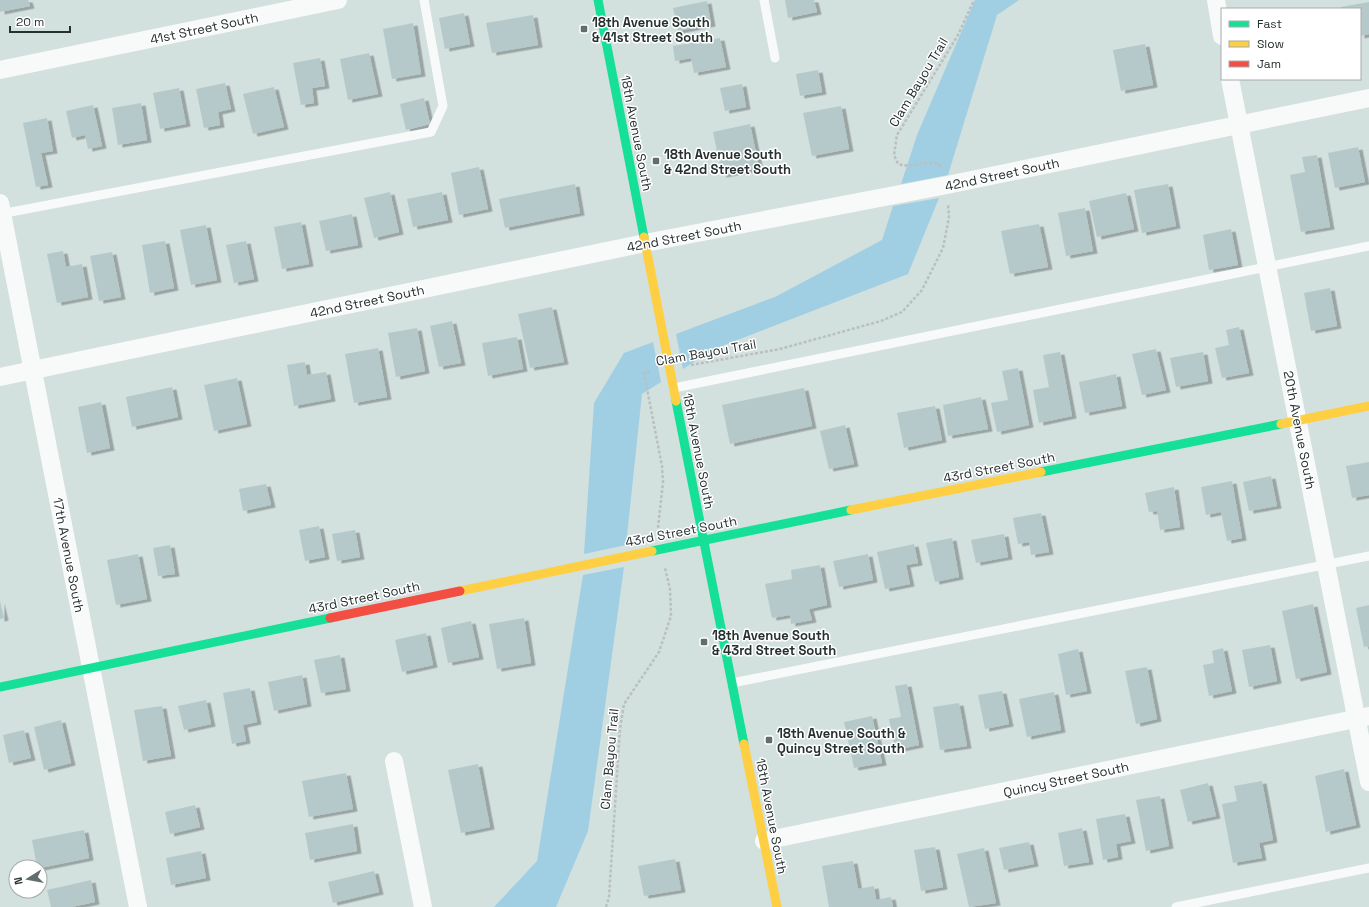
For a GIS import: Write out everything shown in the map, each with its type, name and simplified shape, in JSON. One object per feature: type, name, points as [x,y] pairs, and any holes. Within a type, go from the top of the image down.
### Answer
[{"type":"street","name":"41st Street South","points":[[0,70],[338,0]]},
{"type":"street","name":"18th Avenue South","points":[[598,0],[671,369],[703,540],[777,907]]},
{"type":"street","points":[[1216,0],[1221,30]]},
{"type":"street","name":"20th Avenue South","points":[[1230,80],[1238,125],[1299,420],[1326,564],[1363,717],[1369,782]]},
{"type":"street","name":"42nd Street South","points":[[0,377],[645,243],[947,185],[1369,98]]},
{"type":"street","name":"17th Avenue South","points":[[1,211],[34,371],[138,907]]},
{"type":"street","name":"43rd Street South","points":[[0,687],[703,540],[1369,406]]},
{"type":"street","name":"Quincy Street South","points":[[764,841],[1363,717]]},
{"type":"street","points":[[394,761],[423,907]]},
{"type":"lane","points":[[1,211],[431,132],[443,106],[424,0]]},
{"type":"lane","points":[[764,0],[774,58]]},
{"type":"lane","points":[[674,388],[1369,246]]},
{"type":"lane","points":[[732,683],[1369,556]]},
{"type":"lane","points":[[1176,907],[1369,868]]},
{"type":"path","name":"Clam Bayou Trail","points":[[606,907],[609,897],[620,729],[624,704],[659,652],[671,616],[670,589],[660,549],[658,521],[663,482],[662,466],[644,373],[780,349],[880,321],[902,312],[922,290],[943,248],[949,217],[947,185],[940,165],[932,162],[908,167],[898,164],[894,155],[896,135],[958,35],[974,0]]},
{"type":"water","points":[[975,0],[1019,0],[997,15],[948,175],[901,184],[917,135]]},
{"type":"water","points":[[939,198],[908,274],[714,349],[683,369],[676,334],[775,297],[882,240],[893,206]]},
{"type":"water","points":[[653,342],[661,382],[642,394],[626,545],[584,554],[594,403],[624,353]]},
{"type":"water","points":[[624,567],[588,831],[556,907],[494,907],[537,861],[583,575]]},
{"type":"building","points":[[0,0],[28,0],[30,6],[0,12]]},
{"type":"building","points":[[785,0],[814,0],[817,12],[788,18]]},
{"type":"building","points":[[707,1],[711,24],[678,31],[673,8]]},
{"type":"building","points":[[1369,2],[1369,34],[1361,36],[1361,8],[1341,7]]},
{"type":"building","points":[[464,13],[470,44],[445,49],[439,18]]},
{"type":"building","points":[[533,15],[538,45],[492,53],[486,23]]},
{"type":"building","points":[[413,23],[421,74],[392,79],[383,29]]},
{"type":"building","points":[[720,38],[726,67],[694,73],[691,58],[675,61],[673,46]]},
{"type":"building","points":[[1145,44],[1153,85],[1121,91],[1113,50]]},
{"type":"building","points":[[369,53],[378,94],[348,100],[340,59]]},
{"type":"building","points":[[320,58],[325,86],[312,88],[314,103],[301,105],[293,63]]},
{"type":"building","points":[[818,70],[822,92],[800,96],[796,74]]},
{"type":"building","points":[[225,83],[231,109],[218,112],[220,125],[204,128],[196,89]]},
{"type":"building","points":[[742,84],[746,107],[725,111],[720,88]]},
{"type":"building","points":[[274,87],[284,127],[253,134],[243,94]]},
{"type":"building","points":[[179,88],[186,124],[160,129],[153,93]]},
{"type":"building","points":[[424,98],[430,124],[406,130],[400,104]]},
{"type":"building","points":[[141,103],[147,140],[118,145],[112,108]]},
{"type":"building","points":[[93,105],[102,146],[88,149],[85,135],[72,138],[66,111]]},
{"type":"building","points":[[841,106],[849,149],[812,156],[803,113]]},
{"type":"building","points":[[47,118],[53,151],[41,153],[48,185],[36,187],[23,123]]},
{"type":"building","points":[[750,124],[759,168],[722,175],[713,132]]},
{"type":"building","points":[[1358,147],[1365,182],[1335,188],[1328,153]]},
{"type":"building","points":[[1317,155],[1330,227],[1301,232],[1290,175],[1305,172],[1302,157]]},
{"type":"building","points":[[479,167],[488,209],[459,215],[451,173]]},
{"type":"building","points":[[575,184],[580,213],[505,228],[499,199]]},
{"type":"building","points":[[1168,184],[1176,226],[1142,233],[1134,190]]},
{"type":"building","points":[[390,192],[399,232],[374,238],[364,198]]},
{"type":"building","points":[[442,192],[448,220],[413,227],[407,199]]},
{"type":"building","points":[[1126,193],[1134,229],[1097,237],[1089,201]]},
{"type":"building","points":[[1085,208],[1093,251],[1066,256],[1058,213]]},
{"type":"building","points":[[352,214],[358,245],[326,251],[319,221]]},
{"type":"building","points":[[301,222],[309,264],[282,269],[274,227]]},
{"type":"building","points":[[1039,224],[1048,267],[1010,274],[1001,231]]},
{"type":"building","points":[[206,225],[217,280],[191,285],[180,230]]},
{"type":"building","points":[[1231,229],[1238,265],[1209,270],[1203,235]]},
{"type":"building","points":[[165,241],[174,288],[150,293],[142,245]]},
{"type":"building","points":[[246,241],[254,279],[234,283],[226,245]]},
{"type":"building","points":[[63,251],[66,267],[82,264],[88,297],[57,303],[47,254]]},
{"type":"building","points":[[112,252],[121,297],[99,301],[90,256]]},
{"type":"building","points":[[1330,288],[1337,326],[1311,331],[1304,293]]},
{"type":"building","points":[[552,307],[564,362],[530,368],[518,314]]},
{"type":"building","points":[[452,321],[461,363],[439,367],[430,326]]},
{"type":"building","points":[[1239,327],[1249,373],[1222,378],[1215,348],[1229,345],[1226,330]]},
{"type":"building","points":[[417,328],[425,371],[396,377],[388,333]]},
{"type":"building","points":[[517,337],[523,369],[488,376],[482,343]]},
{"type":"building","points":[[378,348],[387,397],[354,403],[345,354]]},
{"type":"building","points":[[1156,349],[1166,390],[1142,395],[1132,354]]},
{"type":"building","points":[[1060,352],[1072,416],[1039,423],[1033,390],[1049,387],[1043,355]]},
{"type":"building","points":[[1203,352],[1208,381],[1176,387],[1170,358]]},
{"type":"building","points":[[305,362],[307,375],[326,372],[331,399],[294,406],[287,365]]},
{"type":"building","points":[[1018,368],[1029,425],[997,432],[991,403],[1008,400],[1002,371]]},
{"type":"building","points":[[1116,374],[1122,406],[1085,413],[1079,382]]},
{"type":"building","points":[[237,378],[247,424],[214,431],[204,385]]},
{"type":"building","points":[[172,387],[178,417],[132,427],[126,397]]},
{"type":"building","points":[[804,388],[812,426],[730,444],[722,405]]},
{"type":"building","points":[[981,397],[988,429],[948,436],[943,405]]},
{"type":"building","points":[[101,402],[110,448],[87,453],[78,407]]},
{"type":"building","points":[[935,406],[942,440],[904,448],[897,413]]},
{"type":"building","points":[[845,425],[854,464],[829,469],[820,431]]},
{"type":"building","points":[[1369,462],[1369,495],[1352,498],[1346,466]]},
{"type":"building","points":[[1271,476],[1277,506],[1249,511],[1243,482]]},
{"type":"building","points":[[1232,481],[1242,538],[1227,541],[1221,512],[1206,515],[1201,487]]},
{"type":"building","points":[[266,484],[271,505],[243,511],[239,489]]},
{"type":"building","points":[[1174,487],[1180,527],[1160,530],[1157,511],[1149,512],[1145,493]]},
{"type":"building","points":[[1041,513],[1049,552],[1031,555],[1029,542],[1018,544],[1013,518]]},
{"type":"building","points":[[319,526],[325,557],[305,561],[299,530]]},
{"type":"building","points":[[355,530],[360,557],[337,561],[332,534]]},
{"type":"building","points":[[1004,534],[1008,557],[976,563],[971,540]]},
{"type":"building","points":[[952,538],[959,577],[935,582],[926,543]]},
{"type":"building","points":[[914,544],[918,563],[906,565],[910,584],[885,589],[877,552]]},
{"type":"building","points":[[170,545],[175,574],[158,576],[153,548]]},
{"type":"building","points":[[138,554],[147,599],[116,605],[107,560]]},
{"type":"building","points":[[868,554],[873,580],[839,587],[833,561]]},
{"type":"building","points":[[820,565],[827,605],[809,609],[812,620],[791,624],[790,615],[772,618],[765,584],[792,579],[791,570]]},
{"type":"building","points":[[0,601],[4,618],[0,619]]},
{"type":"building","points":[[1313,604],[1327,672],[1296,679],[1282,611]]},
{"type":"building","points":[[1369,605],[1369,646],[1364,647],[1356,608]]},
{"type":"building","points":[[524,618],[531,663],[497,669],[489,624]]},
{"type":"building","points":[[471,621],[479,657],[448,663],[441,628]]},
{"type":"building","points":[[426,633],[433,665],[402,672],[395,640]]},
{"type":"building","points":[[1270,645],[1277,681],[1249,687],[1242,650]]},
{"type":"building","points":[[1223,648],[1232,691],[1209,696],[1203,665],[1214,663],[1212,651]]},
{"type":"building","points":[[1078,649],[1087,691],[1066,695],[1058,654]]},
{"type":"building","points":[[340,655],[346,689],[321,693],[314,660]]},
{"type":"building","points":[[1147,667],[1157,719],[1136,724],[1125,671]]},
{"type":"building","points":[[302,675],[307,704],[274,711],[268,682]]},
{"type":"building","points":[[907,684],[919,745],[895,750],[889,719],[901,717],[895,686]]},
{"type":"building","points":[[250,688],[257,722],[243,725],[246,741],[232,744],[223,693]]},
{"type":"building","points":[[1002,691],[1009,724],[985,729],[978,695]]},
{"type":"building","points":[[1054,692],[1061,730],[1027,737],[1019,699]]},
{"type":"building","points":[[206,700],[211,724],[184,730],[178,706]]},
{"type":"building","points":[[959,703],[967,746],[940,750],[933,707]]},
{"type":"building","points":[[162,706],[171,756],[143,761],[134,710]]},
{"type":"building","points":[[872,716],[882,763],[854,768],[844,722]]},
{"type":"building","points":[[61,720],[71,763],[44,770],[34,727]]},
{"type":"building","points":[[24,730],[31,758],[9,763],[3,735]]},
{"type":"building","points":[[478,764],[490,827],[461,833],[448,770]]},
{"type":"building","points":[[1344,769],[1356,825],[1326,832],[1315,776]]},
{"type":"building","points":[[346,773],[353,809],[309,817],[302,781]]},
{"type":"building","points":[[1262,781],[1273,840],[1259,843],[1262,858],[1233,863],[1222,804],[1237,801],[1234,786]]},
{"type":"building","points":[[1208,783],[1216,816],[1188,822],[1180,790]]},
{"type":"building","points":[[1160,796],[1169,846],[1146,851],[1136,800]]},
{"type":"building","points":[[195,805],[200,827],[170,834],[165,812]]},
{"type":"building","points":[[1125,814],[1131,841],[1116,844],[1118,857],[1103,860],[1096,819]]},
{"type":"building","points":[[353,824],[357,851],[310,860],[305,833]]},
{"type":"building","points":[[1082,828],[1089,862],[1064,866],[1058,833]]},
{"type":"building","points":[[84,830],[89,858],[48,866],[48,859],[36,859],[32,840]]},
{"type":"building","points":[[1029,842],[1034,864],[1004,870],[999,848]]},
{"type":"building","points":[[935,847],[943,887],[921,891],[914,850]]},
{"type":"building","points":[[984,848],[996,903],[969,907],[957,854]]},
{"type":"building","points":[[201,851],[206,878],[171,885],[166,858]]},
{"type":"building","points":[[675,859],[681,890],[644,896],[638,866]]},
{"type":"building","points":[[853,861],[858,889],[874,886],[876,900],[891,897],[893,907],[829,907],[822,866]]},
{"type":"building","points":[[374,871],[379,892],[333,903],[328,882]]},
{"type":"building","points":[[91,880],[95,902],[71,907],[51,907],[48,890]]},
{"type":"traffic: fast","points":[[598,0],[644,237]]},
{"type":"traffic: fast","points":[[676,401],[744,744]]},
{"type":"traffic: fast","points":[[1041,472],[1281,424]]},
{"type":"traffic: fast","points":[[652,551],[851,510]]},
{"type":"traffic: fast","points":[[0,687],[330,618]]},
{"type":"traffic: slow","points":[[644,237],[676,401]]},
{"type":"traffic: slow","points":[[1281,424],[1369,406]]},
{"type":"traffic: slow","points":[[851,510],[1041,472]]},
{"type":"traffic: slow","points":[[460,591],[652,551]]},
{"type":"traffic: slow","points":[[744,744],[777,907]]},
{"type":"traffic: jam","points":[[330,618],[460,591]]},
{"type":"place","name":"18th Avenue South & 41st Street South","points":[[584,29]]},
{"type":"place","name":"18th Avenue South & 42nd Street South","points":[[656,161]]},
{"type":"place","name":"18th Avenue South & 43rd Street South","points":[[704,642]]},
{"type":"place","name":"18th Avenue South & Quincy Street South","points":[[769,740]]}]
